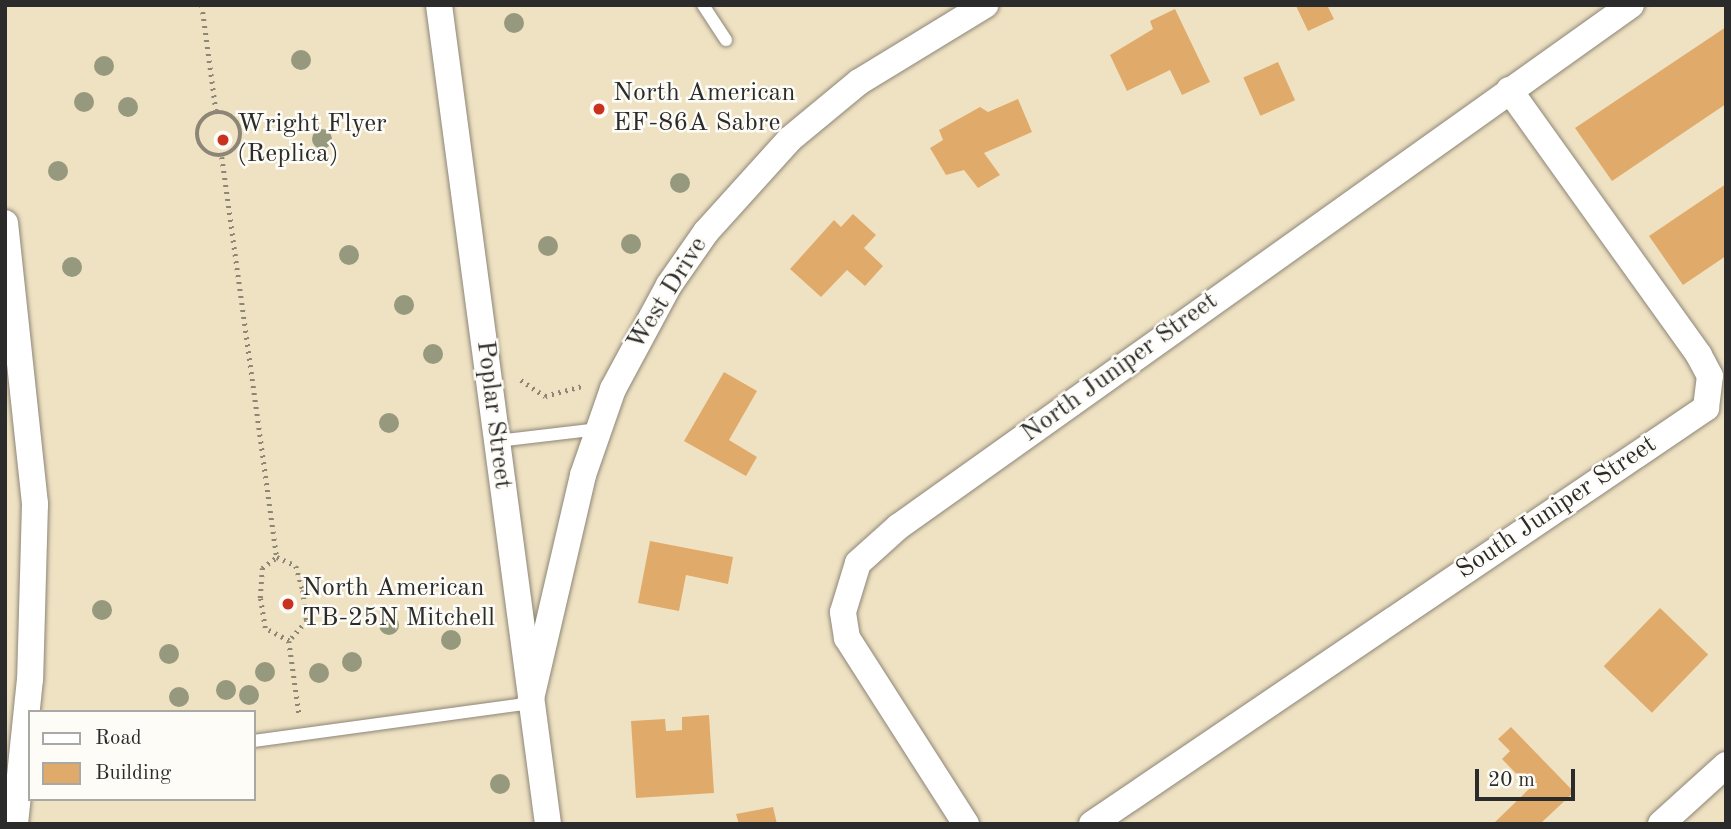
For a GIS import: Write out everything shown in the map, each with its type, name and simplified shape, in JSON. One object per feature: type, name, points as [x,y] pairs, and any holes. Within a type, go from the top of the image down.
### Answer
[{"type":"street","name":"Poplar Street","points":[[439,5],[548,824]]},
{"type":"street","name":"West Drive","points":[[530,703],[583,475],[613,388],[669,285],[748,182],[859,82],[985,5]]},
{"type":"street","name":"North Juniper Street","points":[[966,824],[847,638],[843,612],[858,563],[898,527],[1631,5]]},
{"type":"street","name":"South Juniper Street","points":[[1092,824],[1706,408],[1710,376],[1699,355],[1509,90]]},
{"type":"street","points":[[5,223],[35,504],[30,679],[15,824]]},
{"type":"street","points":[[1661,824],[1726,765]]},
{"type":"lane","points":[[703,5],[726,40]]},
{"type":"lane","points":[[497,441],[600,429]]},
{"type":"lane","points":[[256,741],[530,703]]},
{"type":"path","points":[[202,5],[216,110],[240,126],[238,146],[222,157],[210,155],[198,140],[202,119],[216,110]]},
{"type":"path","points":[[222,157],[277,557]]},
{"type":"path","points":[[516,368],[526,387],[545,396],[583,386],[613,388]]},
{"type":"path","points":[[277,557],[262,568],[260,598],[265,628],[289,641]]},
{"type":"path","points":[[277,557],[296,566],[303,590],[307,621],[289,641],[302,734]]},
{"type":"building","points":[[1287,5],[1327,5],[1334,19],[1308,31],[1296,6]]},
{"type":"building","points":[[1175,9],[1210,82],[1182,95],[1170,70],[1127,91],[1110,55],[1153,29],[1150,21]]},
{"type":"building","points":[[1726,27],[1726,104],[1612,181],[1575,128]]},
{"type":"building","points":[[1278,62],[1295,100],[1260,116],[1243,77]]},
{"type":"building","points":[[1018,99],[1032,132],[984,153],[1000,175],[978,188],[964,170],[946,175],[930,148],[943,140],[939,130],[980,107],[988,112]]},
{"type":"building","points":[[1726,184],[1726,256],[1683,285],[1649,236]]},
{"type":"building","points":[[853,214],[876,235],[864,248],[883,266],[865,286],[847,270],[821,297],[790,269],[834,220],[841,227]]},
{"type":"building","points":[[724,372],[757,391],[729,440],[757,457],[746,476],[684,441]]},
{"type":"building","points":[[650,541],[733,557],[728,584],[686,575],[679,611],[638,603]]},
{"type":"building","points":[[1660,608],[1708,655],[1652,713],[1604,666]]},
{"type":"building","points":[[709,715],[714,793],[636,798],[631,721],[665,719],[666,731],[682,730],[682,717]]},
{"type":"building","points":[[1511,727],[1574,792],[1540,824],[1493,824],[1530,788],[1502,759],[1510,751],[1498,739]]},
{"type":"building","points":[[773,807],[777,824],[739,824],[736,814]]},
{"type":"place","name":"North American EF-86A Sabre","points":[[599,109]]},
{"type":"place","name":"Wright Flyer (Replica)","points":[[223,140]]},
{"type":"place","name":"North American TB-25N Mitchell","points":[[288,604]]}]
